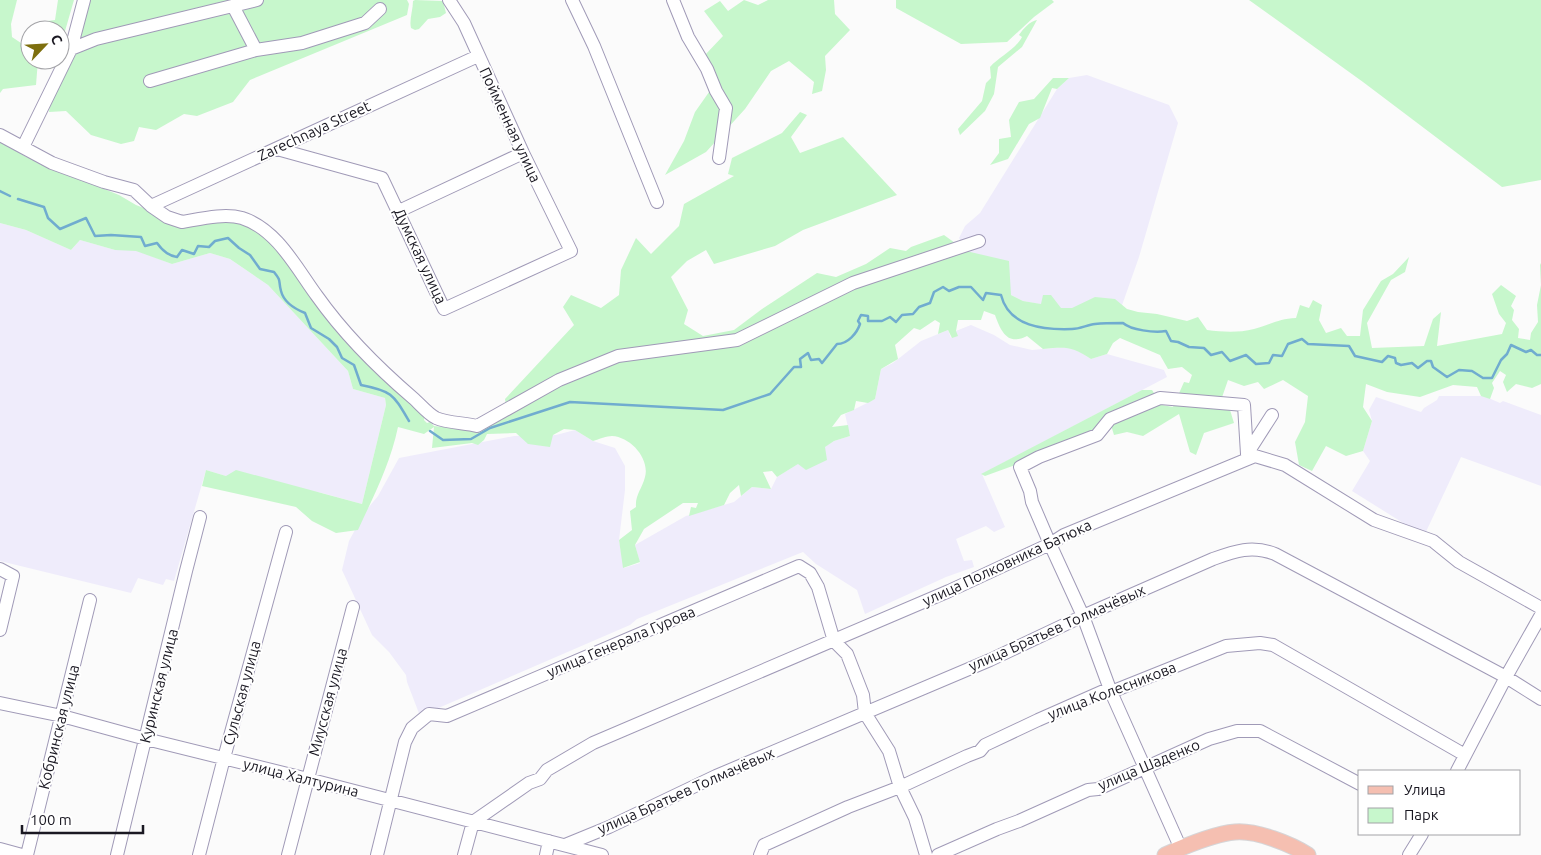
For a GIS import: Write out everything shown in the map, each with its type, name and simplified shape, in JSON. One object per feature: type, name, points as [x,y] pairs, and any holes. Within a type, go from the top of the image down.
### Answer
[{"type":"main road","points":[[1166,855],[1216,836],[1236,831],[1254,833],[1270,838],[1308,855]]},
{"type":"street","points":[[23,146],[71,49],[84,0]]},
{"type":"street","points":[[71,49],[96,39],[257,0]]},
{"type":"street","name":"Пойменная улица","points":[[449,0],[464,23],[523,153],[571,251]]},
{"type":"street","points":[[572,0],[594,46],[657,202]]},
{"type":"street","points":[[673,0],[688,37],[707,68],[716,91],[726,108],[719,158]]},
{"type":"street","points":[[233,6],[256,50]]},
{"type":"street","points":[[150,82],[256,50],[302,43],[365,23],[380,8]]},
{"type":"street","name":"Zarechnaya Street","points":[[151,206],[478,56]]},
{"type":"street","points":[[0,135],[52,163],[104,182],[134,190],[151,206],[167,217],[182,222],[232,216],[254,224],[270,235],[284,250],[333,318],[377,365],[406,392],[436,418],[477,426],[559,380],[618,356],[737,340],[853,283],[979,242]]},
{"type":"street","name":"Думская улица","points":[[277,149],[382,178],[444,309],[571,251]]},
{"type":"street","points":[[399,211],[523,153]]},
{"type":"street","points":[[1181,849],[1111,692],[1083,616],[1032,502],[1030,491],[1020,467],[1039,457],[1097,435],[1110,419],[1160,398],[1244,405],[1251,455]]},
{"type":"street","points":[[1251,455],[1272,415]]},
{"type":"street","points":[[1251,455],[1285,466],[1374,520],[1433,541],[1459,562],[1541,608]]},
{"type":"street","name":"улица Полковника Батюка","points":[[473,822],[529,783],[540,779],[547,770],[593,743],[949,591],[1050,544],[1064,535],[1251,455]]},
{"type":"street","name":"Куринская улица","points":[[117,855],[200,517]]},
{"type":"street","name":"Сульская улица","points":[[199,855],[286,532]]},
{"type":"street","name":"улица Братьев Толмачёвых","points":[[564,845],[610,827],[716,776],[990,660],[1083,616],[1213,558],[1234,551],[1261,549],[1275,554],[1506,677],[1541,699]]},
{"type":"street","name":"улица Генерала Гурова","points":[[391,800],[398,762],[405,742],[412,728],[428,714],[447,716],[799,566],[810,573],[818,587],[834,641]]},
{"type":"street","points":[[0,569],[13,576],[0,630]]},
{"type":"street","name":"Кобринская улица","points":[[28,855],[90,600]]},
{"type":"street","name":"Миусская улица","points":[[288,855],[353,607]]},
{"type":"street","points":[[1458,770],[1541,615]]},
{"type":"street","points":[[834,641],[847,654],[863,696],[865,713],[889,751],[900,788],[915,818],[926,855]]},
{"type":"street","name":"улица Колесникова","points":[[760,855],[764,845],[848,806],[900,788],[980,751],[985,745],[1038,720],[1106,690],[1111,692],[1226,646],[1260,643],[1273,646],[1465,755]]},
{"type":"street","name":"улица Халтурина","points":[[0,703],[62,716],[146,740],[308,779],[602,855]]},
{"type":"street","name":"улица Шаденко","points":[[938,855],[1088,790],[1098,789],[1209,739],[1237,731],[1260,731],[1358,783]]},
{"type":"street","points":[[377,855],[391,800]]},
{"type":"street","points":[[464,855],[473,822]]},
{"type":"street","points":[[1409,855],[1421,835]]},
{"type":"street","points":[[546,855],[549,841]]},
{"type":"street","points":[[0,849],[22,855]]},
{"type":"shaded area","points":[[1087,75],[1169,105],[1178,123],[1139,257],[1120,311],[1061,308],[1023,301],[1011,295],[966,251],[959,238],[965,226],[980,213],[1057,89],[1069,78]]},
{"type":"shaded area","points":[[0,223],[26,230],[71,250],[80,240],[115,250],[136,250],[172,264],[210,253],[230,259],[268,285],[348,371],[353,389],[385,398],[386,405],[362,504],[322,493],[226,476],[206,470],[174,581],[166,579],[163,585],[138,578],[131,593],[0,561]]},
{"type":"shaded area","points":[[971,325],[994,335],[1010,345],[1032,350],[1065,347],[1077,350],[1091,359],[1107,354],[1164,370],[1167,377],[982,474],[1005,527],[994,532],[986,526],[956,539],[964,561],[972,560],[974,567],[946,577],[865,614],[857,590],[816,564],[803,552],[637,619],[630,625],[420,716],[406,675],[389,652],[372,635],[342,570],[349,541],[364,513],[378,496],[399,458],[514,436],[556,435],[575,430],[593,441],[615,448],[625,466],[625,490],[619,540],[624,568],[640,563],[635,545],[686,516],[734,502],[752,487],[771,489],[777,477],[834,441],[850,436],[845,414],[875,399],[881,369],[893,363],[921,341],[948,330],[951,338],[956,331]]},
{"type":"shaded area","points":[[1439,396],[1484,396],[1500,403],[1503,401],[1541,415],[1541,486],[1461,457],[1424,536],[1352,491],[1370,461],[1363,451],[1372,421],[1369,410],[1376,397],[1421,412],[1437,400]]},
{"type":"green space","points":[[0,0],[17,0],[11,24],[12,37],[20,42],[20,70],[37,70],[36,85],[3,89],[0,93]]},
{"type":"green space","points":[[58,0],[74,0],[68,20],[55,20]]},
{"type":"green space","points":[[86,0],[407,0],[409,4],[407,15],[250,80],[233,102],[197,116],[184,114],[156,130],[139,127],[134,141],[121,144],[91,135],[66,111],[49,112],[55,70],[70,70],[70,36]]},
{"type":"green space","points":[[744,0],[758,5],[768,0],[834,0],[835,14],[850,30],[825,56],[826,70],[822,91],[812,94],[814,82],[789,61],[771,71],[745,109],[706,152],[665,175],[684,141],[695,112],[714,85],[705,55],[723,36],[704,11],[720,1],[728,11]]},
{"type":"green space","points":[[896,0],[1052,0],[1054,2],[1034,17],[1007,42],[961,44],[896,8]]},
{"type":"green space","points":[[1249,0],[1541,0],[1541,180],[1502,187],[1363,82]]},
{"type":"green space","points":[[413,1],[443,1],[446,13],[440,17],[428,19],[419,29],[415,30],[411,28],[410,22]]},
{"type":"green space","points":[[1037,20],[1022,47],[998,67],[994,94],[985,111],[960,135],[958,129],[982,101],[986,83],[991,78],[990,67],[1019,42],[1022,37],[1019,35],[1025,28]]},
{"type":"green space","points":[[1053,78],[1069,78],[1057,89],[1052,88],[1040,118],[1029,124],[1008,159],[990,165],[999,153],[999,139],[1011,137],[1009,120],[1019,102],[1034,99]]},
{"type":"green space","points":[[800,112],[807,115],[791,137],[800,153],[843,137],[897,195],[803,230],[775,246],[714,264],[706,250],[687,261],[671,277],[688,310],[684,324],[703,336],[734,330],[817,273],[836,277],[866,264],[890,248],[906,251],[911,247],[944,235],[966,251],[1009,261],[1011,295],[1023,301],[1041,304],[1043,295],[1051,295],[1061,308],[1072,308],[1095,297],[1115,299],[1127,309],[1138,312],[1187,321],[1198,317],[1207,330],[1225,332],[1248,330],[1296,318],[1300,305],[1309,308],[1313,300],[1322,305],[1319,320],[1326,333],[1341,328],[1347,336],[1360,336],[1363,310],[1381,281],[1393,274],[1409,257],[1405,272],[1391,280],[1367,323],[1372,348],[1424,346],[1433,319],[1441,312],[1437,346],[1502,334],[1506,323],[1499,314],[1492,294],[1501,285],[1516,296],[1511,306],[1514,310],[1512,320],[1519,329],[1518,338],[1530,340],[1531,333],[1538,322],[1537,305],[1541,285],[1541,384],[1532,388],[1516,384],[1507,392],[1503,382],[1506,375],[1500,371],[1492,383],[1494,388],[1490,399],[1481,396],[1477,387],[1453,385],[1420,397],[1387,392],[1366,384],[1363,407],[1372,421],[1363,451],[1346,456],[1326,446],[1312,471],[1299,465],[1295,442],[1305,422],[1308,396],[1283,380],[1264,389],[1258,382],[1244,386],[1228,380],[1219,406],[1230,410],[1234,423],[1204,433],[1196,455],[1190,452],[1179,414],[1143,436],[1127,432],[1114,435],[1110,422],[1097,435],[985,476],[981,474],[1142,390],[1152,390],[1162,405],[1173,407],[1184,382],[1189,383],[1192,375],[1182,367],[1168,369],[1160,355],[1120,338],[1113,343],[1107,354],[1091,359],[1068,348],[1043,349],[1027,336],[1020,339],[1010,338],[1003,332],[995,315],[984,311],[981,320],[958,320],[956,331],[958,336],[952,338],[948,330],[938,334],[940,323],[935,320],[920,330],[914,328],[895,345],[898,359],[881,369],[875,399],[868,403],[856,401],[854,410],[841,415],[832,427],[848,425],[850,436],[834,441],[825,447],[827,460],[806,470],[798,464],[777,477],[772,471],[763,472],[771,489],[752,487],[741,496],[739,485],[730,493],[724,505],[689,516],[691,507],[696,508],[698,503],[683,503],[644,529],[635,545],[640,562],[623,568],[619,540],[632,530],[630,511],[636,507],[646,470],[645,463],[638,450],[619,437],[610,436],[593,441],[575,430],[564,429],[553,435],[550,447],[528,444],[516,433],[487,434],[478,445],[472,443],[432,448],[434,427],[424,434],[398,427],[386,467],[358,530],[336,533],[312,521],[296,507],[202,486],[206,470],[226,476],[236,470],[362,504],[386,405],[385,398],[353,389],[348,371],[268,285],[230,259],[210,253],[172,264],[136,251],[115,250],[80,240],[71,250],[26,230],[0,223],[0,140],[26,157],[119,195],[136,205],[154,212],[162,219],[229,220],[254,228],[267,238],[425,414],[424,420],[427,423],[430,422],[434,426],[470,430],[507,415],[505,399],[574,325],[563,307],[571,295],[601,308],[619,295],[621,270],[636,238],[651,254],[679,226],[684,204],[734,176],[728,174],[732,158],[782,133]]},
{"type":"waterway","points":[[0,191],[10,196]]},
{"type":"waterway","points":[[18,199],[44,207],[48,218],[60,229],[86,218],[95,236],[141,237],[145,246],[157,243],[166,252],[177,257],[182,250],[194,254],[198,246],[209,247],[215,241],[228,238],[250,255],[260,269],[274,272],[279,280],[282,295],[287,302],[305,313],[311,328],[329,339],[337,347],[342,358],[354,365],[361,385],[379,389],[391,395],[409,421]]},
{"type":"waterway","points":[[430,431],[443,440],[471,439],[490,428],[570,402],[723,410],[770,394],[794,367],[801,367],[800,359],[808,353],[811,360],[819,359],[822,363],[837,344],[845,342],[857,331],[861,315],[868,316],[868,321],[882,321],[890,317],[896,322],[902,315],[913,314],[919,307],[930,303],[934,292],[943,287],[949,291],[959,287],[971,287],[983,300],[986,293],[1001,295],[1005,306],[1012,314],[1020,320],[1039,327],[1072,329],[1095,324],[1123,323],[1143,330],[1166,331],[1171,341],[1189,347],[1204,348],[1211,355],[1222,352],[1230,361],[1246,355],[1256,364],[1269,363],[1273,355],[1282,356],[1288,344],[1302,339],[1308,344],[1349,346],[1355,356],[1382,362],[1388,356],[1395,358],[1396,363],[1401,365],[1412,363],[1418,368],[1427,361],[1431,361],[1433,367],[1447,377],[1459,370],[1472,371],[1483,378],[1492,378],[1511,345],[1526,352],[1531,350],[1537,355],[1541,355]]}]
